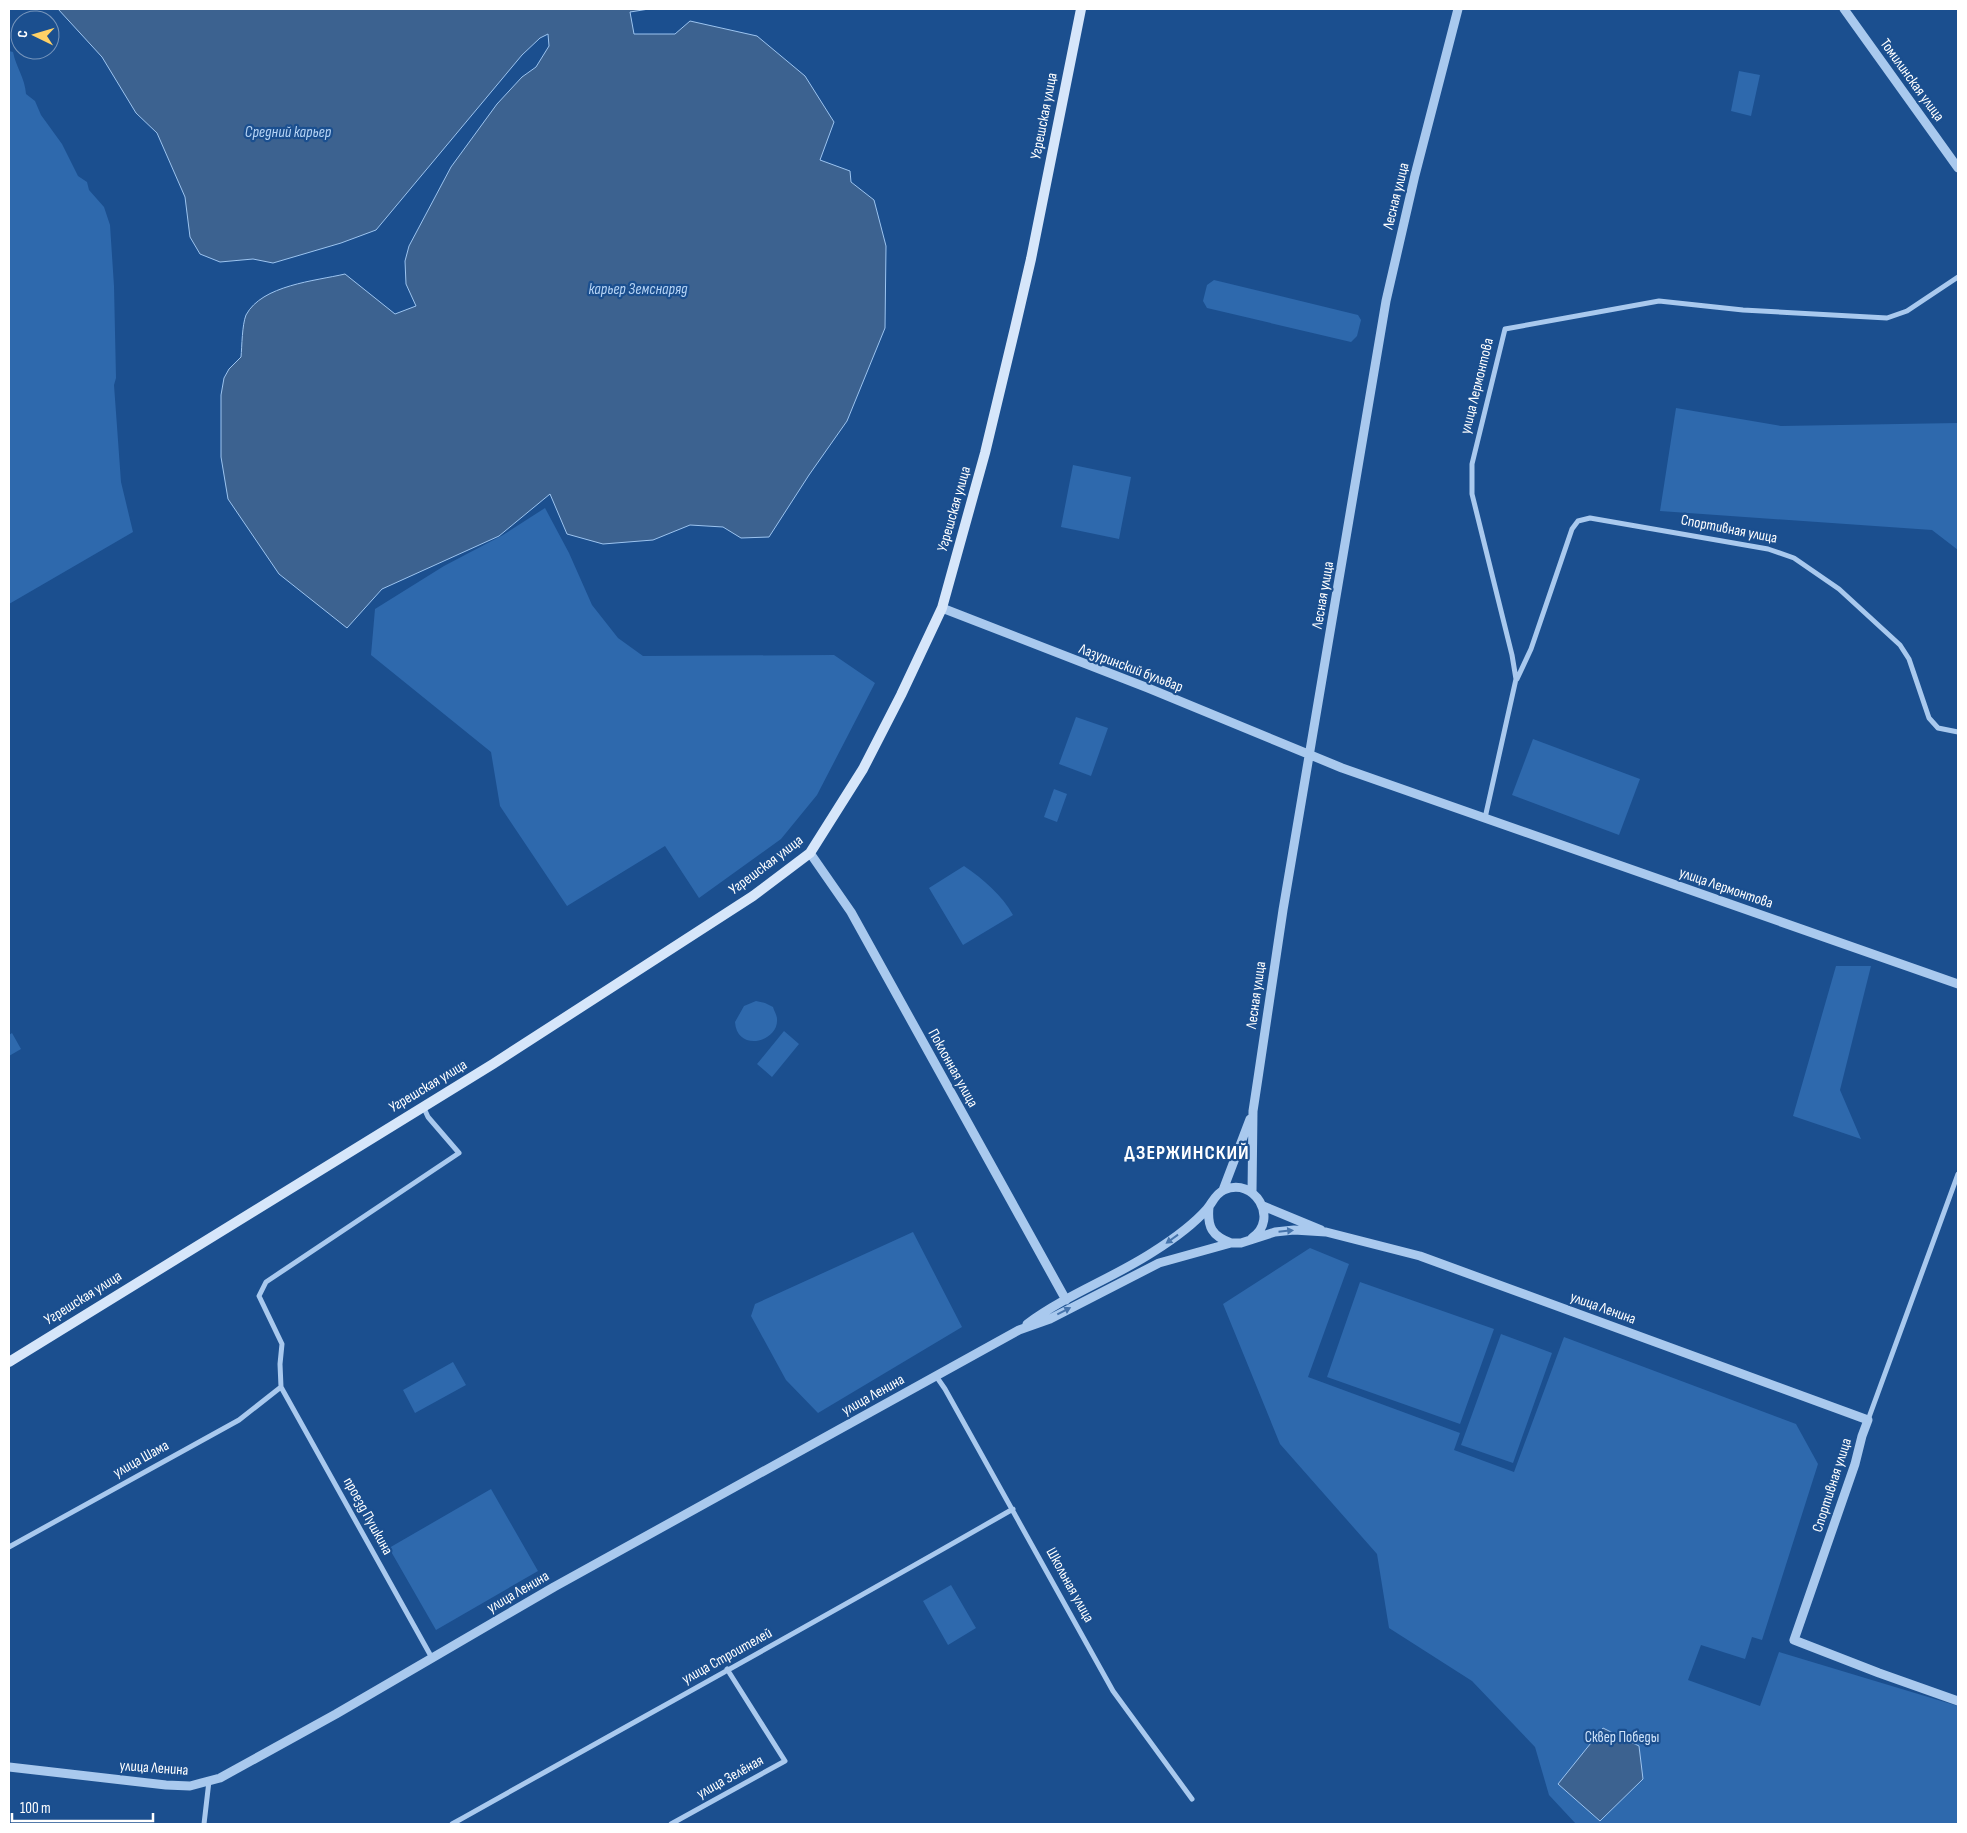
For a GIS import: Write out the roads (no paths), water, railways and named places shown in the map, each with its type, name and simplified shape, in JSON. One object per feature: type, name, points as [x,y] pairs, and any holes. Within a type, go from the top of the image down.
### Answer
[{"type":"main road","name":"Угрешская улица","points":[[9,1362],[493,1064],[753,896],[810,853],[863,769],[901,695],[942,608],[969,515],[1031,260],[1080,9]]},
{"type":"street","name":"Лесная улица","points":[[1252,1192],[1253,1111],[1283,910],[1386,301],[1415,175],[1458,9]]},
{"type":"street","name":"Томилинская улица","points":[[1844,9],[1958,168]]},
{"type":"street","name":"улица Лермонтова","points":[[1485,818],[1516,679],[1512,655],[1472,494],[1472,464],[1505,329],[1659,301],[1743,310],[1887,318],[1907,311],[1958,277]]},
{"type":"street","name":"Спортивная улица","points":[[1516,679],[1531,650],[1572,529],[1578,521],[1590,518],[1768,549],[1794,558],[1839,589],[1900,645],[1908,659],[1929,718],[1938,728],[1958,732]]},
{"type":"street","name":"Лазуринский бульвар","points":[[942,608],[1148,688],[1310,755]]},
{"type":"street","name":"улица Лермонтова","points":[[1310,755],[1342,768],[1958,984]]},
{"type":"street","name":"Поклонная улица","points":[[810,853],[851,912],[1066,1300]]},
{"type":"street","points":[[281,1387],[280,1364],[282,1344],[259,1296],[266,1282],[459,1153],[428,1117],[423,1106]]},
{"type":"street","name":"улица Ленина","points":[[9,1767],[166,1785],[190,1786],[220,1778],[232,1772],[554,1587],[1019,1330],[1045,1311],[1153,1252],[1190,1226],[1209,1207],[1215,1196],[1223,1190],[1253,1111]]},
{"type":"street","name":"Спортивная улица","points":[[1958,1174],[1862,1436],[1855,1464],[1794,1640],[1958,1701]]},
{"type":"street","points":[[1223,1190],[1233,1187],[1243,1188],[1252,1192]]},
{"type":"street","name":"улица Ленина","points":[[1252,1192],[1263,1206],[1326,1232],[1420,1256],[1868,1420]]},
{"type":"street","points":[[1248,1241],[1256,1236],[1263,1225],[1263,1206]]},
{"type":"street","points":[[1209,1207],[1208,1220],[1211,1229],[1222,1240],[1231,1243]]},
{"type":"street","name":"улица Ленина","points":[[1019,1330],[1050,1319],[1160,1263],[1231,1243],[1248,1241],[1275,1232],[1294,1230],[1326,1232]]},
{"type":"street","name":"Школьная улица","points":[[936,1376],[1013,1509],[1113,1691],[1192,1799]]},
{"type":"street","name":"улица Шама","points":[[9,1547],[239,1420],[281,1387]]},
{"type":"street","name":"проезд Пушкина","points":[[281,1387],[432,1658]]},
{"type":"street","name":"улица Строителей","points":[[452,1824],[727,1669],[848,1604],[1013,1509]]},
{"type":"street","name":"улица Зелёная","points":[[671,1824],[784,1761],[727,1669]]},
{"type":"street","points":[[204,1824],[209,1781]]},
{"type":"water","name":"карьер Земснаряд","points":[[649,9],[630,12],[634,34],[675,34],[690,21],[757,36],[805,76],[834,122],[820,160],[850,171],[851,182],[874,200],[886,246],[885,328],[847,421],[769,537],[741,538],[723,527],[690,525],[653,540],[603,544],[567,534],[550,494],[499,536],[382,589],[347,628],[279,574],[228,499],[221,457],[221,395],[224,378],[229,369],[241,357],[246,315],[264,297],[276,291],[305,282],[345,274],[395,314],[416,306],[406,284],[405,261],[409,246],[451,167],[497,104],[522,77],[536,67],[549,46],[548,34],[540,38],[522,55],[376,230],[341,243],[273,263],[253,259],[220,262],[200,254],[190,237],[185,197],[157,133],[136,113],[102,57],[59,10]]},
{"type":"water","points":[[1603,1728],[1639,1746],[1643,1779],[1600,1821],[1558,1784]]},
{"type":"district","name":"ДЗЕРЖИНСКИЙ","points":[[1187,1153]]},
{"type":"water label","name":"Средний карьер","points":[[288,132]]},
{"type":"park label","name":"Сквер Победы","points":[[1622,1737]]}]
